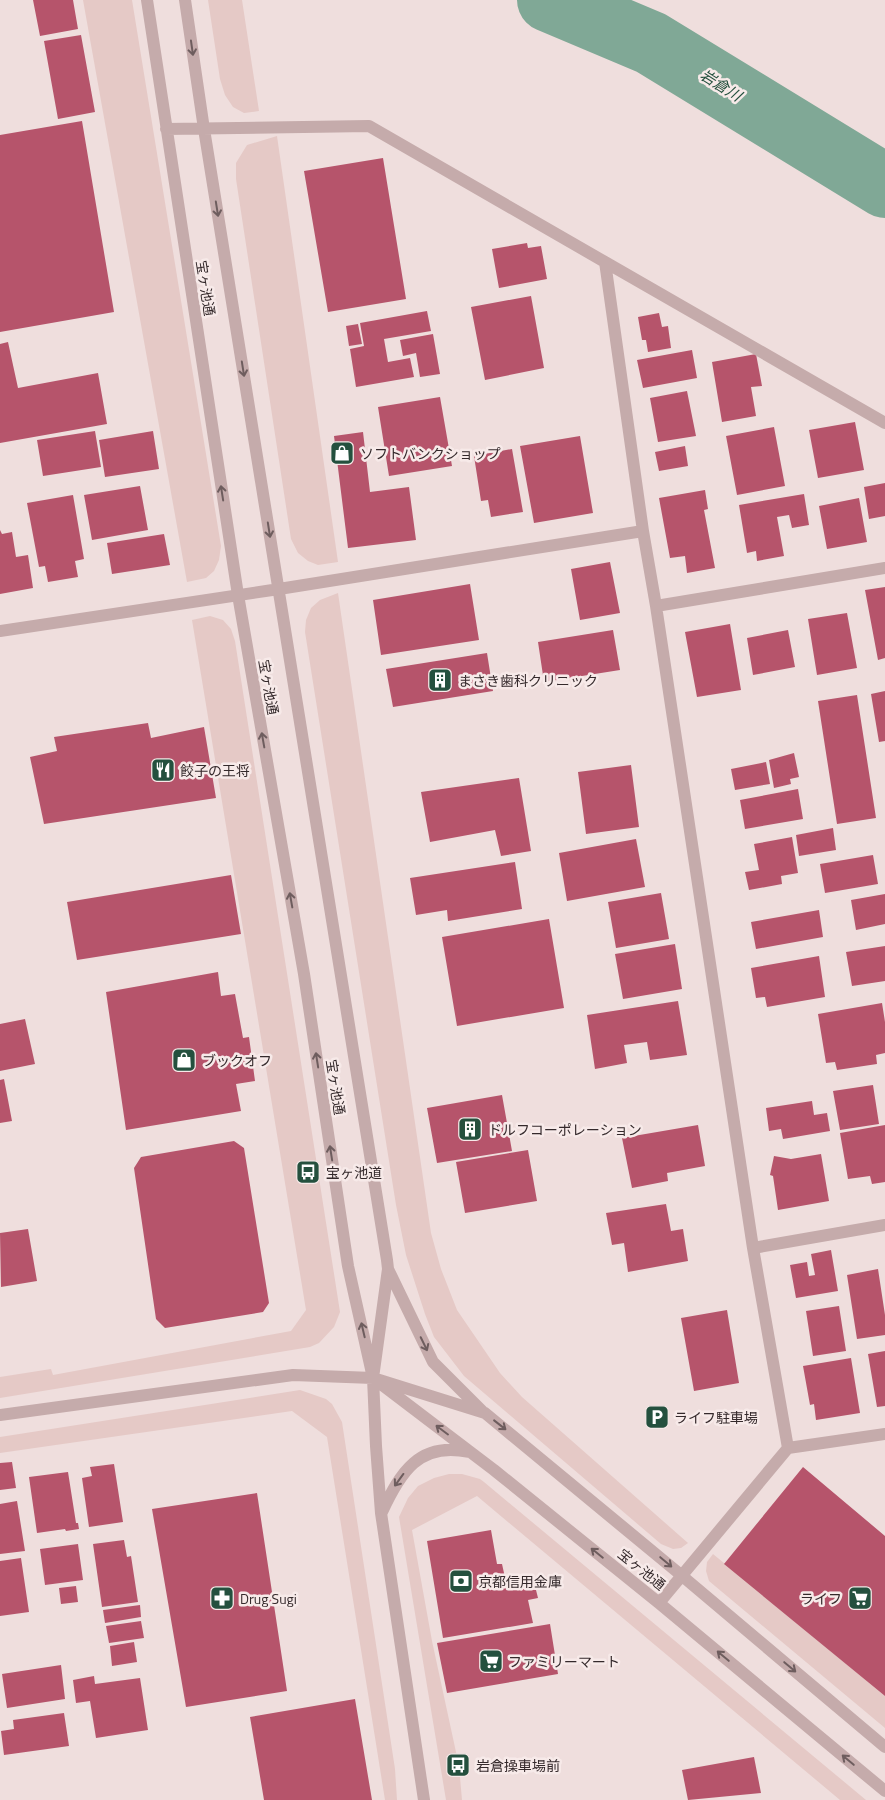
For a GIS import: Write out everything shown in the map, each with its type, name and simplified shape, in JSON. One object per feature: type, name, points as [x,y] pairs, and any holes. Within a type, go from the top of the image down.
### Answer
[{"type":"street","name":"宝ヶ池通","points":[[147,0],[238,595],[304,974],[348,1266],[374,1378],[471,1452],[659,1603],[885,1791]]},
{"type":"street","name":"宝ヶ池通","points":[[185,0],[204,129],[388,1269],[374,1378]]},
{"type":"street","points":[[166,129],[369,126],[885,423]]},
{"type":"street","points":[[605,262],[643,531],[753,1248],[788,1448]]},
{"type":"street","points":[[0,631],[643,531]]},
{"type":"street","points":[[656,606],[885,568]]},
{"type":"street","points":[[753,1248],[885,1225]]},
{"type":"street","points":[[388,1269],[433,1362],[485,1413]]},
{"type":"street","points":[[0,1415],[293,1375],[374,1378],[376,1446],[381,1513],[424,1800]]},
{"type":"street","name":"宝ヶ池通","points":[[374,1378],[485,1413],[885,1747]]},
{"type":"street","points":[[659,1603],[788,1448],[885,1434]]},
{"type":"street","points":[[381,1513],[395,1484],[412,1463],[432,1452],[456,1449],[471,1452]]},
{"type":"shaded area","points":[[83,0],[132,0],[221,546],[219,560],[214,571],[206,578],[187,582]]},
{"type":"shaded area","points":[[208,0],[242,0],[259,111],[244,113],[233,107],[225,95],[220,79]]},
{"type":"shaded area","points":[[277,136],[338,562],[318,565],[308,561],[298,553],[291,539],[236,179],[236,163],[247,145]]},
{"type":"shaded area","points":[[338,593],[431,1233],[441,1269],[457,1310],[500,1373],[522,1397],[688,1543],[681,1548],[673,1549],[661,1544],[464,1376],[434,1337],[425,1314],[406,1255],[396,1205],[305,632],[306,620],[311,608],[320,600]]},
{"type":"shaded area","points":[[210,616],[223,620],[231,629],[235,641],[340,1312],[334,1327],[319,1343],[310,1347],[0,1398],[0,1377],[51,1369],[53,1375],[291,1331],[306,1310],[192,620]]},
{"type":"shaded area","points":[[300,1390],[326,1399],[332,1404],[342,1422],[395,1769],[397,1800],[385,1800],[327,1437],[292,1411],[0,1453],[0,1437]]},
{"type":"shaded area","points":[[449,1474],[462,1474],[484,1482],[866,1800],[840,1800],[477,1496],[412,1530],[432,1641],[459,1766],[462,1800],[446,1800],[399,1517],[408,1498],[418,1486],[434,1478]]},
{"type":"shaded area","points":[[713,1554],[885,1696],[885,1728],[709,1581],[706,1571],[707,1562]]},
{"type":"building","points":[[33,0],[73,0],[78,29],[40,36]]},
{"type":"building","points":[[81,35],[95,112],[58,119],[44,41]]},
{"type":"building","points":[[82,121],[114,312],[0,332],[0,135]]},
{"type":"building","points":[[383,158],[406,299],[328,312],[304,171]]},
{"type":"building","points":[[527,243],[528,248],[541,246],[547,279],[499,288],[492,249]]},
{"type":"building","points":[[531,296],[544,368],[485,380],[471,307]]},
{"type":"building","points":[[427,311],[431,331],[384,339],[388,362],[410,358],[414,377],[356,387],[350,349],[364,346],[360,323]]},
{"type":"building","points":[[659,313],[662,327],[668,326],[671,348],[648,352],[646,340],[642,340],[638,317]]},
{"type":"building","points":[[358,324],[362,344],[349,346],[346,326]]},
{"type":"building","points":[[433,334],[440,374],[420,377],[416,353],[403,356],[400,340]]},
{"type":"building","points":[[8,342],[18,388],[98,373],[107,424],[0,443],[0,344]]},
{"type":"building","points":[[692,350],[697,378],[643,388],[637,360]]},
{"type":"building","points":[[756,354],[762,386],[751,387],[756,416],[722,422],[712,362]]},
{"type":"building","points":[[687,391],[696,436],[658,442],[650,398]]},
{"type":"building","points":[[440,397],[452,466],[389,476],[378,407]]},
{"type":"building","points":[[855,422],[864,470],[818,478],[809,430]]},
{"type":"building","points":[[774,427],[785,486],[737,495],[726,436]]},
{"type":"building","points":[[95,431],[101,467],[43,476],[37,440]]},
{"type":"building","points":[[153,431],[159,469],[105,477],[99,440]]},
{"type":"building","points":[[363,432],[370,492],[409,487],[416,540],[348,548],[334,436]]},
{"type":"building","points":[[580,436],[593,513],[534,523],[520,446]]},
{"type":"building","points":[[685,446],[688,466],[659,471],[655,452]]},
{"type":"building","points":[[512,449],[523,512],[491,517],[488,500],[481,501],[474,456]]},
{"type":"building","points":[[885,483],[885,516],[869,519],[864,487]]},
{"type":"building","points":[[140,486],[148,530],[92,540],[84,495]]},
{"type":"building","points":[[705,490],[708,509],[704,510],[715,568],[687,573],[685,556],[670,558],[659,498]]},
{"type":"building","points":[[804,494],[809,525],[792,528],[789,515],[777,517],[784,556],[757,561],[756,551],[747,553],[739,505]]},
{"type":"building","points":[[73,495],[84,559],[75,561],[78,577],[48,582],[45,566],[39,567],[27,503]]},
{"type":"building","points":[[859,498],[867,542],[827,549],[819,506]]},
{"type":"building","points":[[0,530],[2,534],[12,532],[16,557],[28,555],[33,588],[0,594]]},
{"type":"building","points":[[164,534],[170,565],[112,574],[107,543]]},
{"type":"building","points":[[610,562],[620,613],[580,620],[571,569]]},
{"type":"building","points":[[470,584],[479,640],[381,655],[373,600]]},
{"type":"building","points":[[885,587],[885,658],[878,660],[865,590]]},
{"type":"building","points":[[847,613],[857,668],[817,675],[808,619]]},
{"type":"building","points":[[730,624],[741,690],[697,697],[685,632]]},
{"type":"building","points":[[613,630],[620,670],[544,682],[538,642]]},
{"type":"building","points":[[788,630],[795,667],[753,675],[747,638]]},
{"type":"building","name":"まさき歯科クリニック","points":[[487,653],[493,691],[393,707],[386,669]]},
{"type":"building","points":[[885,691],[885,741],[879,742],[871,694]]},
{"type":"building","points":[[857,695],[876,818],[837,824],[818,701]]},
{"type":"building","points":[[148,723],[151,738],[204,727],[216,798],[44,824],[30,757],[57,751],[54,737]]},
{"type":"building","points":[[794,753],[799,777],[790,779],[791,784],[774,788],[769,760]]},
{"type":"building","points":[[766,762],[770,784],[735,790],[731,769]]},
{"type":"building","points":[[631,765],[639,827],[586,834],[578,772]]},
{"type":"building","points":[[519,778],[531,851],[501,856],[495,830],[430,842],[421,792]]},
{"type":"building","points":[[798,789],[803,819],[745,829],[740,800]]},
{"type":"building","points":[[833,828],[836,850],[799,856],[796,835]]},
{"type":"building","points":[[792,837],[798,873],[781,876],[782,884],[749,890],[745,872],[759,870],[754,844]]},
{"type":"building","points":[[636,839],[645,887],[567,901],[559,853]]},
{"type":"building","points":[[873,855],[878,884],[825,893],[820,864]]},
{"type":"building","points":[[515,862],[522,909],[448,921],[447,910],[416,915],[410,878]]},
{"type":"building","points":[[231,875],[241,934],[77,960],[67,902]]},
{"type":"building","points":[[661,893],[669,939],[616,948],[608,902]]},
{"type":"building","points":[[885,894],[885,924],[856,930],[851,900]]},
{"type":"building","points":[[819,910],[823,937],[756,949],[751,922]]},
{"type":"building","points":[[549,919],[564,1008],[457,1026],[442,937]]},
{"type":"building","points":[[675,944],[682,989],[623,999],[615,954]]},
{"type":"building","points":[[885,946],[885,981],[852,986],[846,952]]},
{"type":"building","points":[[819,956],[825,997],[767,1007],[765,997],[756,998],[751,968]]},
{"type":"building","name":"ブックオフ","points":[[218,972],[221,996],[235,994],[243,1038],[249,1037],[255,1081],[236,1084],[241,1111],[126,1130],[106,992]]},
{"type":"building","points":[[678,1001],[687,1055],[650,1060],[647,1042],[624,1045],[627,1063],[595,1069],[587,1015]]},
{"type":"building","points":[[882,1003],[885,1022],[885,1053],[876,1055],[877,1064],[837,1070],[835,1062],[826,1063],[818,1014]]},
{"type":"building","points":[[25,1019],[35,1064],[0,1071],[0,1024]]},
{"type":"building","points":[[4,1079],[12,1121],[0,1123],[0,1080]]},
{"type":"building","points":[[873,1085],[879,1124],[840,1130],[833,1091]]},
{"type":"building","name":"ドルフコーポレーション","points":[[502,1095],[512,1151],[437,1163],[427,1108]]},
{"type":"building","points":[[812,1101],[814,1115],[827,1113],[830,1131],[783,1139],[781,1129],[769,1131],[766,1108]]},
{"type":"building","points":[[698,1125],[705,1166],[667,1173],[668,1181],[632,1188],[622,1138]]},
{"type":"building","points":[[885,1125],[885,1182],[872,1184],[870,1176],[848,1179],[840,1133]]},
{"type":"building","points":[[234,1141],[244,1148],[269,1303],[263,1312],[165,1328],[156,1319],[134,1168],[141,1157]]},
{"type":"building","points":[[528,1150],[537,1201],[465,1213],[456,1162]]},
{"type":"building","points":[[821,1154],[829,1201],[778,1210],[773,1176],[770,1175],[774,1156],[791,1159]]},
{"type":"building","points":[[666,1204],[671,1231],[683,1229],[688,1261],[628,1272],[624,1243],[612,1245],[606,1213]]},
{"type":"building","points":[[28,1229],[37,1281],[1,1287],[0,1233]]},
{"type":"building","points":[[831,1250],[838,1291],[796,1298],[790,1265],[807,1262],[809,1276],[815,1275],[811,1254]]},
{"type":"building","points":[[878,1269],[885,1315],[885,1335],[857,1339],[847,1275]]},
{"type":"building","points":[[839,1306],[846,1351],[813,1356],[806,1311]]},
{"type":"building","points":[[727,1310],[739,1383],[694,1391],[681,1318]]},
{"type":"building","points":[[885,1351],[885,1406],[877,1407],[868,1354]]},
{"type":"building","points":[[851,1358],[860,1413],[816,1420],[814,1404],[810,1405],[803,1366]]},
{"type":"building","points":[[12,1462],[16,1488],[0,1490],[0,1463]]},
{"type":"building","points":[[114,1464],[123,1522],[89,1527],[82,1478],[92,1476],[90,1467]]},
{"type":"building","points":[[803,1467],[885,1536],[885,1696],[724,1564]]},
{"type":"building","points":[[68,1472],[76,1523],[78,1523],[79,1529],[37,1533],[29,1477]]},
{"type":"building","points":[[257,1493],[287,1691],[186,1707],[152,1509]]},
{"type":"building","points":[[17,1501],[25,1551],[0,1554],[0,1504]]},
{"type":"building","points":[[491,1530],[497,1564],[502,1564],[506,1582],[533,1578],[538,1598],[528,1600],[533,1623],[443,1638],[427,1541]]},
{"type":"building","points":[[124,1540],[127,1557],[131,1556],[138,1602],[102,1607],[93,1544]]},
{"type":"building","points":[[78,1544],[83,1580],[45,1585],[40,1549]]},
{"type":"building","points":[[21,1558],[29,1612],[0,1616],[0,1561]]},
{"type":"building","points":[[76,1586],[78,1602],[61,1604],[59,1588]]},
{"type":"building","points":[[140,1605],[141,1617],[105,1623],[103,1610]]},
{"type":"building","points":[[141,1621],[144,1638],[109,1643],[106,1626]]},
{"type":"building","points":[[550,1624],[558,1674],[447,1693],[437,1643]]},
{"type":"building","points":[[134,1642],[137,1662],[112,1666],[110,1646]]},
{"type":"building","points":[[61,1665],[65,1699],[7,1708],[2,1674]]},
{"type":"building","points":[[94,1676],[95,1684],[140,1678],[148,1730],[96,1738],[90,1701],[76,1703],[73,1680]]},
{"type":"building","points":[[355,1699],[372,1800],[264,1800],[250,1717]]},
{"type":"building","points":[[64,1713],[69,1746],[4,1755],[1,1731],[14,1729],[13,1720]]},
{"type":"building","points":[[754,1757],[761,1793],[688,1800],[682,1770]]},
{"type":"waterway","name":"岩倉川","points":[[549,0],[651,43],[885,186]]},
{"type":"place","name":"ソフトバンクショップ","points":[[342,453]]},
{"type":"place","name":"まさき歯科クリニック","points":[[440,680]]},
{"type":"place","name":"餃子の王将","points":[[163,770]]},
{"type":"place","name":"ブックオフ","points":[[184,1060]]},
{"type":"place","name":"ドルフコーポレーション","points":[[470,1129]]},
{"type":"place","name":"宝ヶ池道","points":[[308,1172]]},
{"type":"place","name":"ライフ駐車場","points":[[657,1417]]},
{"type":"place","name":"京都信用金庫","points":[[461,1581]]},
{"type":"place","name":"Drug Sugi","points":[[222,1598]]},
{"type":"place","name":"ライフ","points":[[860,1598]]},
{"type":"place","name":"ファミリーマート","points":[[491,1661]]},
{"type":"place","name":"岩倉操車場前","points":[[458,1765]]}]
